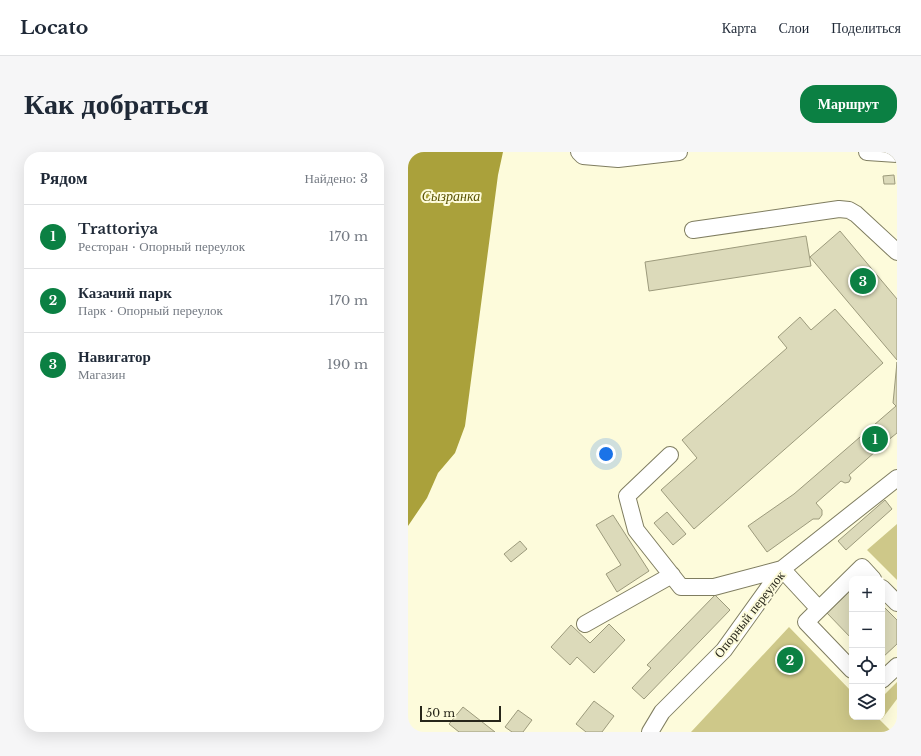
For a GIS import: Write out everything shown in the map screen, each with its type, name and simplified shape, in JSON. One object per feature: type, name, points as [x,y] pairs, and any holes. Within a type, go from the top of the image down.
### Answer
[{"type":"street","points":[[579,152],[583,156],[618,159],[679,152]]},
{"type":"street","points":[[867,152],[897,154]]},
{"type":"street","points":[[693,230],[839,209],[849,210],[856,214],[897,252]]},
{"type":"street","points":[[670,455],[627,496],[636,530],[681,587],[714,587],[782,569],[819,609]]},
{"type":"street","name":"Опорный переулок","points":[[650,732],[662,712],[724,650],[782,569],[897,478]]},
{"type":"street","points":[[853,576],[862,567],[870,576]]},
{"type":"street","points":[[585,624],[672,575]]},
{"type":"street","points":[[849,580],[806,622],[849,667]]},
{"type":"street","points":[[885,591],[897,603]]},
{"type":"street","points":[[885,677],[897,666]]},
{"type":"shaded area","points":[[897,524],[897,580],[867,550]]},
{"type":"shaded area","points":[[789,627],[849,689],[849,720],[880,720],[892,732],[691,732]]},
{"type":"shaded area","points":[[897,682],[897,699],[885,715],[885,694]]},
{"type":"water","name":"Сызранка","points":[[408,152],[503,152],[498,175],[465,426],[455,453],[438,473],[427,498],[408,526]]},
{"type":"building","points":[[894,175],[895,184],[884,184],[883,176]]},
{"type":"building","points":[[840,231],[897,299],[897,360],[810,257]]},
{"type":"building","points":[[806,236],[811,266],[649,291],[645,262]]},
{"type":"building","points":[[835,309],[883,363],[694,529],[661,490],[697,458],[682,440],[787,348],[778,337],[800,317],[811,330]]},
{"type":"building","points":[[897,362],[897,433],[882,445],[883,449],[880,452],[876,451],[849,475],[851,478],[849,482],[845,483],[841,481],[816,503],[822,510],[822,515],[819,519],[813,519],[767,552],[748,526],[794,494],[896,406],[893,403]]},
{"type":"building","points":[[885,500],[892,509],[846,550],[838,541]]},
{"type":"building","points":[[667,512],[686,534],[673,545],[654,523]]},
{"type":"building","points":[[613,515],[649,571],[617,592],[606,574],[621,565],[596,525]]},
{"type":"building","points":[[520,541],[527,549],[511,562],[504,554]]},
{"type":"building","points":[[849,592],[849,636],[827,613]]},
{"type":"building","points":[[715,595],[730,610],[644,699],[632,688],[651,668],[647,665]]},
{"type":"building","points":[[885,608],[897,620],[897,644],[885,655]]},
{"type":"building","points":[[609,624],[625,640],[594,673],[577,657],[570,665],[551,647],[571,625],[590,643]]},
{"type":"building","points":[[594,701],[614,716],[602,732],[586,732],[576,724]]},
{"type":"building","points":[[463,707],[495,732],[459,732],[449,724]]},
{"type":"building","points":[[518,710],[532,720],[523,732],[512,732],[505,727]]},
{"type":"place","name":"Навигатор","points":[[863,281]]},
{"type":"place","name":"Trattoriya","points":[[875,439]]},
{"type":"place","name":"Казачий парк","points":[[790,660]]}]
